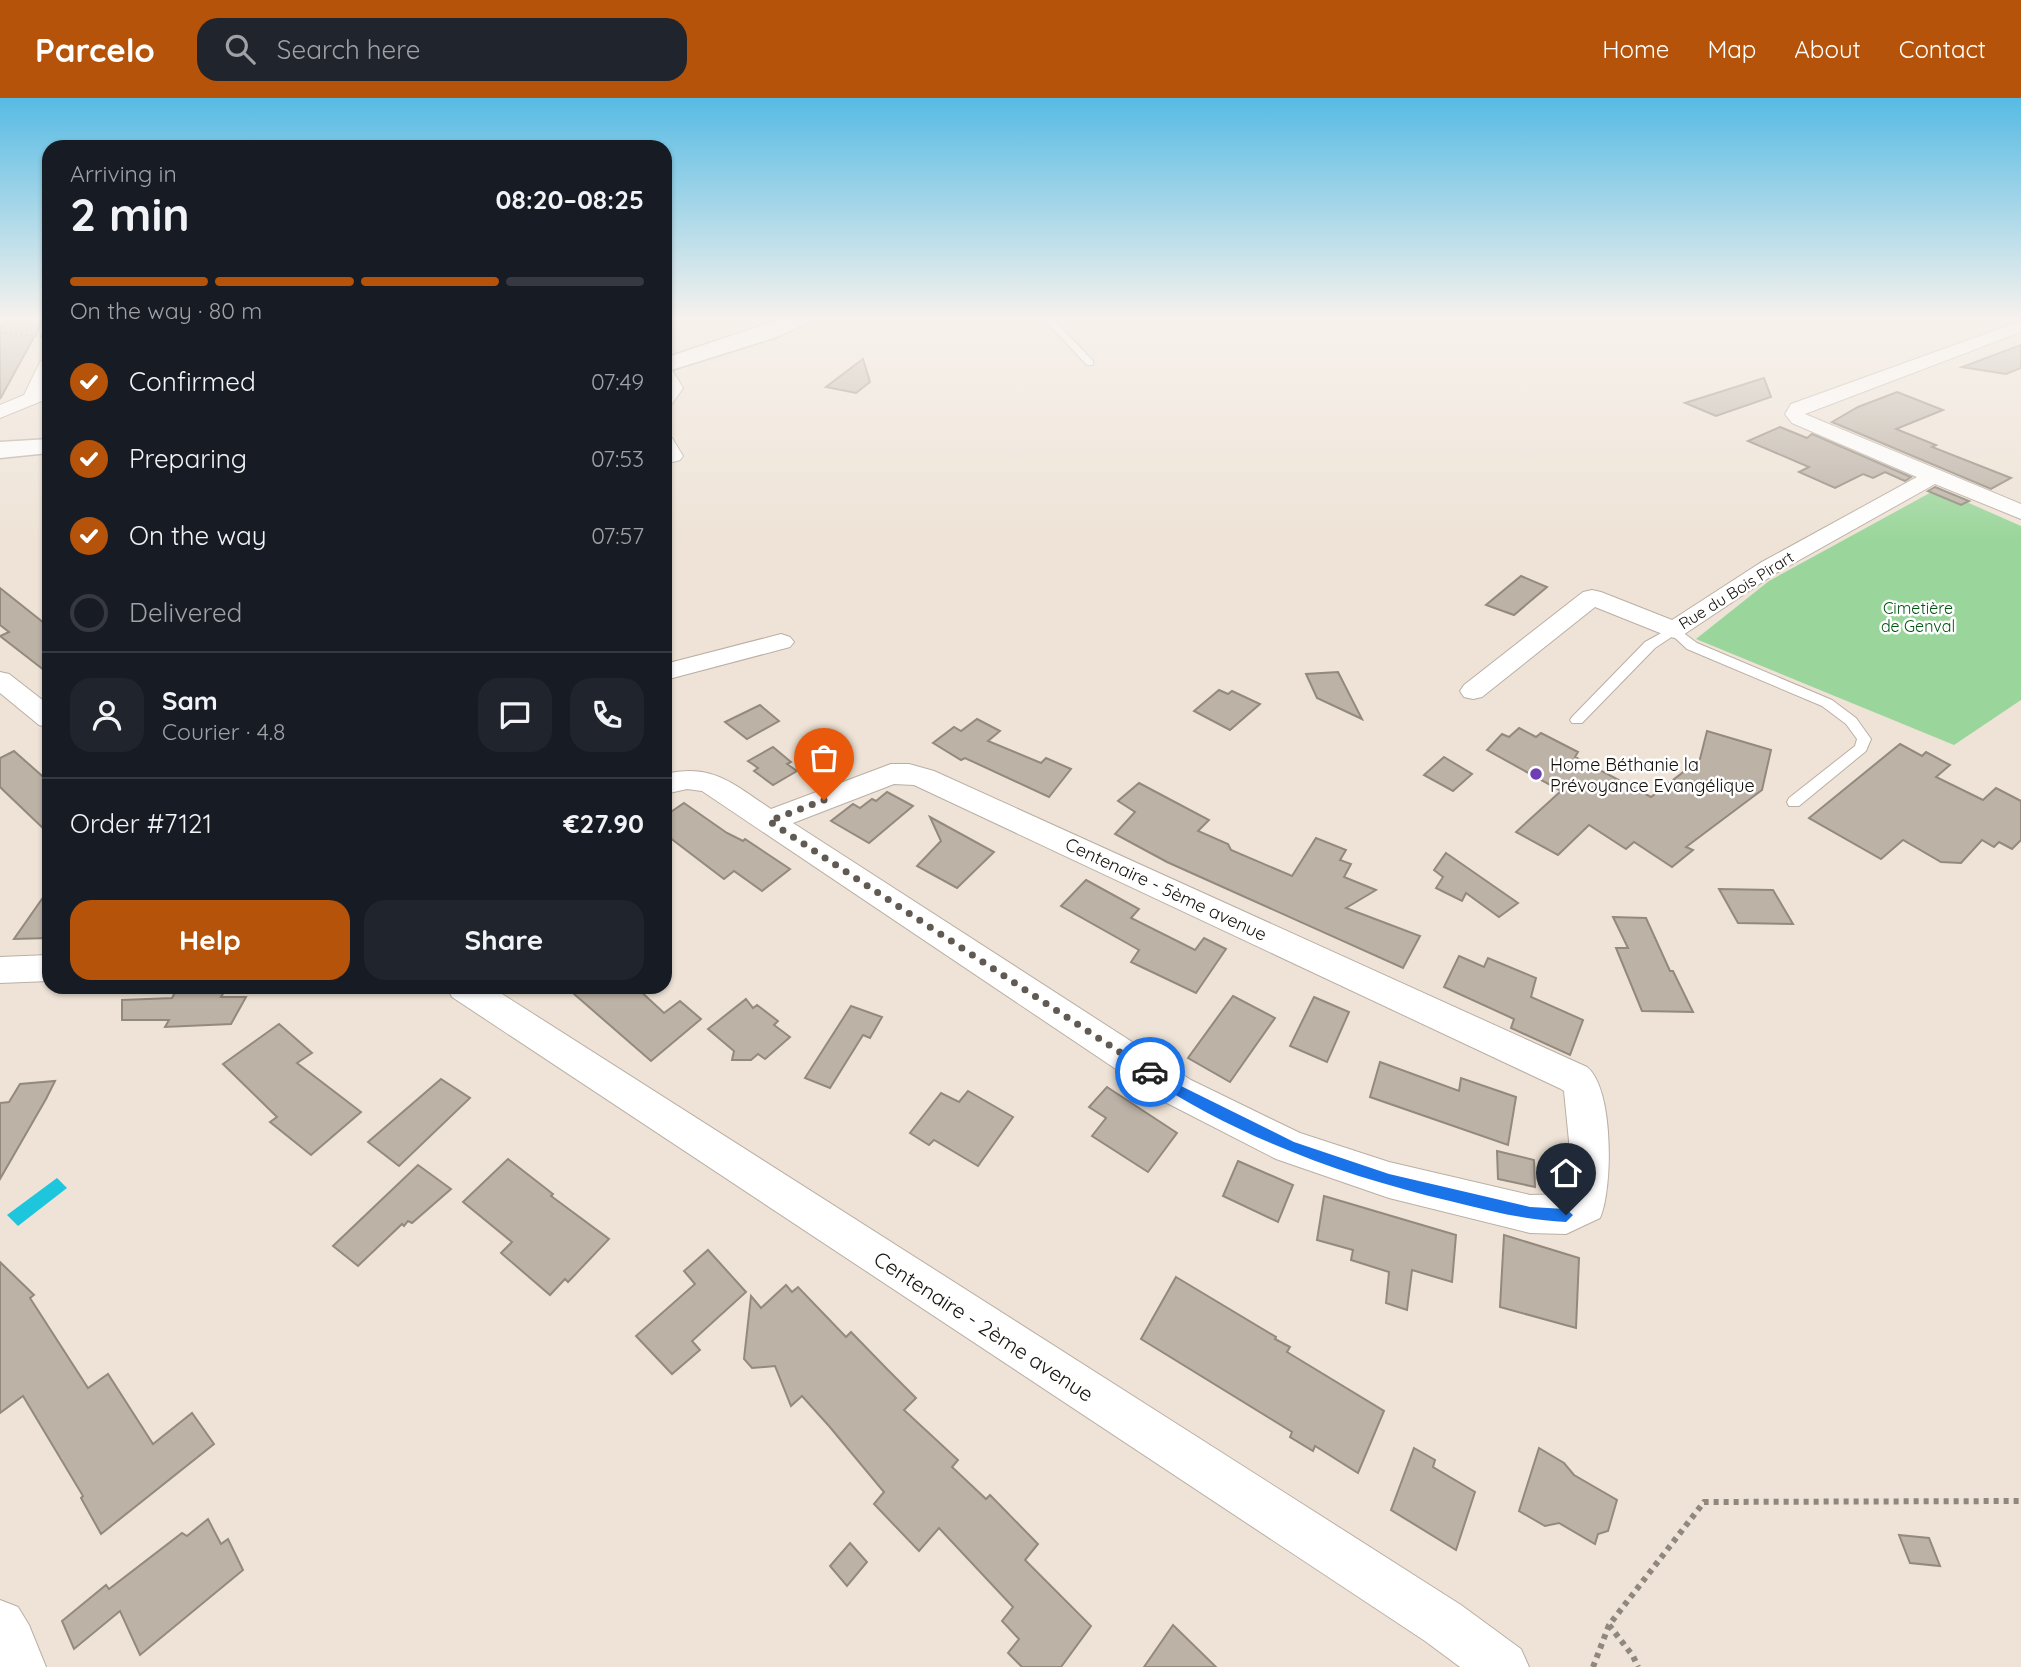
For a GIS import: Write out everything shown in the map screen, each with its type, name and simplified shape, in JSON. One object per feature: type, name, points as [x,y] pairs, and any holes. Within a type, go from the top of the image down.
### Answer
[{"type":"main road","points":[[0,450],[42,447]]},
{"type":"street","points":[[1841,392],[1798,408],[1795,414],[1799,419],[2021,512]]},
{"type":"street","points":[[0,412],[41,393]]},
{"type":"street","name":"Rue du Bois Pirart","points":[[1473,691],[1592,597],[1674,629],[1768,568],[1934,476]]},
{"type":"street","points":[[672,670],[781,642]]},
{"type":"street","points":[[0,680],[42,713]]},
{"type":"street","name":"Centenaire - 5ème avenue","points":[[891,774],[909,774],[924,778],[1559,1070],[1578,1082],[1585,1097],[1590,1185],[1586,1205],[1566,1215],[1530,1214],[1389,1180],[1290,1147],[1178,1091],[769,821],[891,774]]},
{"type":"street","points":[[672,782],[687,779],[710,783],[769,821]]},
{"type":"street","points":[[0,970],[42,968]]},
{"type":"street","name":"Centenaire - 2ème avenue","points":[[475,994],[1443,1623],[1503,1667]]},
{"type":"street","points":[[0,1625],[11,1643],[20,1667]]},
{"type":"lane","points":[[1577,720],[1650,645],[1674,629],[1692,646],[1827,703],[1851,721],[1864,739],[1861,748],[1794,802]]},
{"type":"path","points":[[1593,1667],[1609,1625],[1704,1502],[2021,1501]]},
{"type":"path","points":[[1609,1625],[1633,1656],[1638,1667]]},
{"type":"green space","name":"Cimetière de Genval","points":[[1937,489],[2021,526],[2021,700],[1954,745],[1696,639],[1769,581]]},
{"type":"water","points":[[57,1178],[67,1188],[18,1226],[7,1215]]},
{"type":"building","points":[[1719,392],[1769,392],[1771,397],[1716,416],[1685,403]]},
{"type":"building","points":[[1898,392],[1943,410],[1896,429],[1936,445],[1932,447],[2011,478],[1991,489],[1832,422],[1858,407]]},
{"type":"building","points":[[1780,427],[1807,438],[1812,434],[1911,477],[1905,481],[1885,472],[1873,478],[1863,474],[1835,488],[1799,472],[1809,467],[1748,441]]},
{"type":"building","points":[[1935,487],[1969,501],[1961,505],[1928,491]]},
{"type":"building","points":[[1521,576],[1547,587],[1514,615],[1486,605]]},
{"type":"building","points":[[0,588],[42,621],[42,669],[0,636],[9,632],[0,625]]},
{"type":"building","points":[[1338,672],[1362,719],[1317,698],[1306,674]]},
{"type":"building","points":[[1219,690],[1228,694],[1232,691],[1260,704],[1230,730],[1194,711]]},
{"type":"building","points":[[760,705],[779,721],[747,739],[725,722]]},
{"type":"building","points":[[977,719],[1000,731],[988,741],[1041,763],[1046,758],[1071,769],[1049,797],[965,758],[961,760],[933,743],[954,727],[961,731]]},
{"type":"building","points":[[1519,728],[1536,737],[1541,733],[1578,752],[1575,757],[1651,797],[1700,759],[1707,731],[1771,750],[1762,790],[1686,847],[1693,850],[1672,867],[1634,842],[1626,849],[1589,825],[1558,855],[1516,832],[1561,791],[1487,750],[1502,734],[1509,737]]},
{"type":"building","points":[[1900,744],[1922,756],[1926,752],[1950,765],[1936,777],[1983,800],[1996,788],[2021,801],[2021,840],[2012,849],[1999,842],[1994,847],[1982,840],[1961,863],[1941,862],[1903,840],[1881,859],[1809,818]]},
{"type":"building","points":[[773,747],[791,762],[787,764],[797,771],[773,785],[754,771],[758,768],[748,761]]},
{"type":"building","points":[[14,751],[42,776],[42,827],[0,787],[0,758]]},
{"type":"building","points":[[1444,757],[1472,774],[1453,791],[1424,775]]},
{"type":"building","points":[[1139,783],[1209,820],[1198,831],[1228,844],[1231,850],[1292,876],[1316,838],[1346,850],[1340,860],[1351,864],[1344,877],[1376,890],[1346,908],[1420,936],[1403,968],[1167,862],[1115,834],[1135,812],[1118,801]]},
{"type":"building","points":[[887,792],[913,806],[869,843],[831,821],[853,804],[860,808],[872,799],[876,801]]},
{"type":"building","points":[[684,803],[727,833],[743,841],[745,839],[790,869],[762,891],[734,871],[724,879],[672,839],[672,811]]},
{"type":"building","points":[[930,817],[994,852],[957,888],[917,866],[941,841]]},
{"type":"building","points":[[1446,853],[1518,903],[1499,917],[1466,893],[1462,901],[1436,888],[1443,877],[1434,870]]},
{"type":"building","points":[[1086,880],[1139,909],[1131,918],[1195,950],[1204,938],[1226,949],[1196,993],[1131,962],[1139,950],[1061,906]]},
{"type":"building","points":[[1719,889],[1773,890],[1793,924],[1738,923]]},
{"type":"building","points":[[42,899],[42,938],[14,939]]},
{"type":"building","points":[[1613,917],[1646,918],[1670,971],[1673,971],[1693,1012],[1642,1011],[1616,948],[1628,948]]},
{"type":"building","points":[[1459,956],[1484,967],[1488,958],[1536,978],[1531,997],[1583,1020],[1570,1055],[1511,1028],[1514,1019],[1444,987]]},
{"type":"building","points":[[174,994],[246,997],[231,1024],[165,1027],[169,1020],[122,1020],[122,1000],[172,998]]},
{"type":"building","points":[[574,994],[644,994],[664,1013],[680,1001],[701,1019],[651,1061]]},
{"type":"building","points":[[1233,996],[1275,1018],[1230,1082],[1188,1058]]},
{"type":"building","points":[[1314,997],[1349,1012],[1327,1062],[1290,1046]]},
{"type":"building","points":[[746,999],[753,1008],[757,1005],[778,1021],[774,1025],[790,1037],[765,1059],[758,1054],[751,1060],[732,1060],[734,1051],[708,1029]]},
{"type":"building","points":[[851,1006],[882,1017],[870,1038],[863,1035],[830,1088],[805,1078]]},
{"type":"building","points":[[279,1024],[312,1053],[297,1063],[361,1112],[311,1155],[270,1122],[277,1117],[223,1064]]},
{"type":"building","points":[[1380,1062],[1459,1091],[1461,1078],[1516,1097],[1508,1145],[1370,1097]]},
{"type":"building","points":[[441,1079],[470,1098],[399,1166],[368,1142]]},
{"type":"building","points":[[55,1081],[0,1179],[0,1103],[9,1102],[20,1084]]},
{"type":"building","points":[[1107,1087],[1177,1133],[1148,1172],[1092,1136],[1106,1118],[1089,1107]]},
{"type":"building","points":[[968,1091],[1013,1117],[978,1166],[934,1140],[929,1145],[910,1133],[941,1093],[959,1102]]},
{"type":"building","points":[[1497,1151],[1534,1160],[1535,1187],[1498,1179]]},
{"type":"building","points":[[508,1159],[553,1194],[551,1196],[609,1239],[568,1282],[565,1279],[550,1295],[501,1253],[512,1242],[463,1202]]},
{"type":"building","points":[[1238,1161],[1293,1185],[1278,1222],[1223,1196]]},
{"type":"building","points":[[418,1165],[451,1189],[412,1223],[408,1221],[404,1226],[402,1224],[358,1266],[333,1246]]},
{"type":"building","points":[[1324,1196],[1456,1235],[1452,1282],[1412,1270],[1407,1310],[1386,1303],[1389,1272],[1351,1260],[1353,1250],[1317,1240]]},
{"type":"building","points":[[1504,1235],[1579,1258],[1576,1328],[1500,1307]]},
{"type":"building","points":[[708,1250],[746,1292],[692,1341],[700,1350],[672,1374],[636,1336],[695,1284],[684,1271]]},
{"type":"building","points":[[0,1262],[34,1295],[30,1298],[88,1388],[108,1374],[153,1444],[192,1413],[214,1444],[101,1534],[81,1498],[83,1496],[23,1396],[0,1413]]},
{"type":"building","points":[[1176,1277],[1276,1337],[1275,1339],[1290,1347],[1287,1352],[1384,1411],[1358,1473],[1315,1446],[1313,1451],[1290,1437],[1292,1432],[1141,1339]]},
{"type":"building","points":[[786,1285],[792,1292],[798,1287],[846,1337],[851,1332],[916,1398],[904,1410],[958,1460],[952,1467],[986,1499],[990,1495],[1038,1544],[1025,1560],[1091,1626],[1061,1667],[1022,1667],[1008,1653],[1019,1639],[1002,1621],[1013,1607],[939,1528],[919,1551],[874,1504],[884,1492],[829,1426],[802,1396],[791,1406],[775,1366],[752,1368],[744,1359],[751,1296],[761,1308]]},
{"type":"building","points":[[1414,1448],[1435,1460],[1433,1467],[1475,1492],[1456,1550],[1391,1510]]},
{"type":"building","points":[[1539,1448],[1564,1463],[1574,1475],[1617,1500],[1608,1531],[1598,1534],[1595,1544],[1559,1523],[1545,1526],[1519,1511]]},
{"type":"building","points":[[208,1519],[221,1544],[228,1539],[243,1570],[140,1655],[120,1611],[74,1649],[62,1621],[106,1585],[109,1589],[182,1533],[187,1536]]},
{"type":"building","points":[[1899,1535],[1929,1538],[1940,1566],[1910,1563]]},
{"type":"building","points":[[850,1543],[867,1562],[847,1586],[830,1566]]},
{"type":"building","points":[[1173,1625],[1216,1667],[1144,1667]]},
{"type":"way so far","points":[[824,800],[769,821],[1150,1072]]},
{"type":"place","name":"Home Béthanie la Prévoyance Evangélique","points":[[1536,774]]},
{"type":"route","points":[[1150,1072],[1178,1091],[1290,1147],[1389,1180],[1530,1214],[1566,1215]]}]
